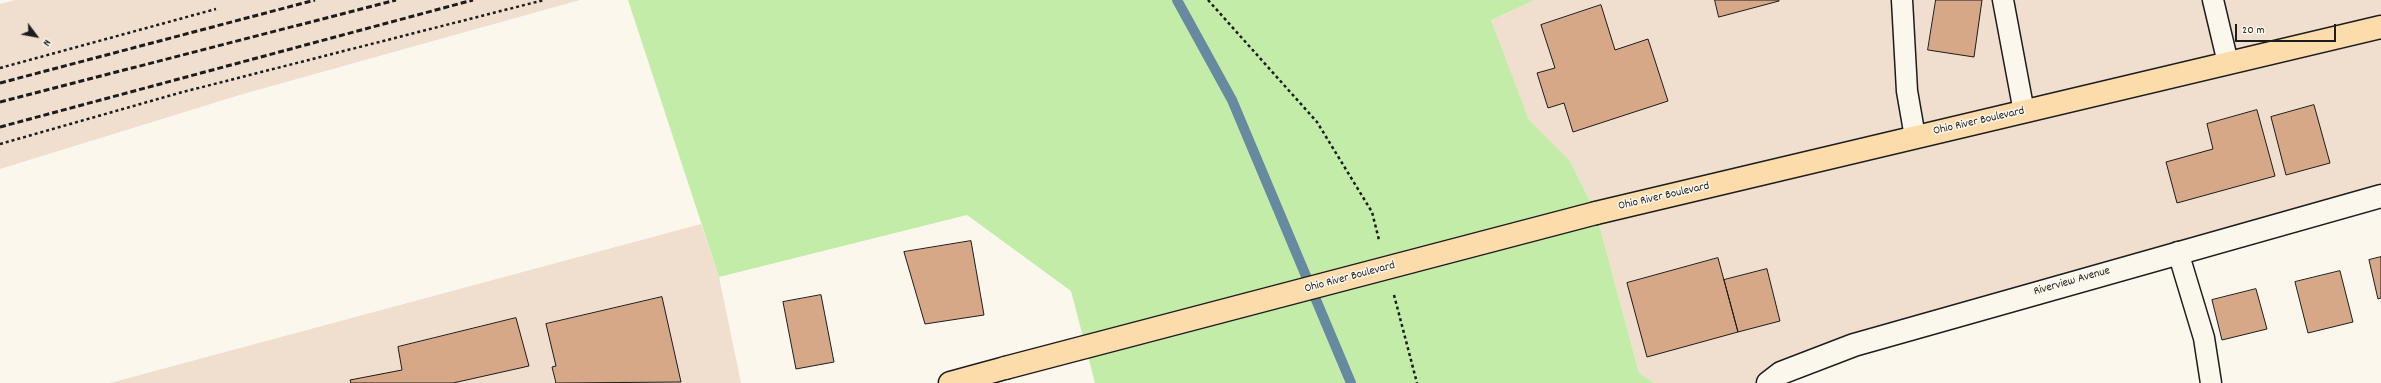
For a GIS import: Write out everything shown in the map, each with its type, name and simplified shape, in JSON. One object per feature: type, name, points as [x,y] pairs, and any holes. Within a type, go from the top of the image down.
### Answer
[{"type":"highway","name":"Ohio River Boulevard","points":[[950,383],[1596,213],[2381,27]]},
{"type":"street","name":"Riverview Avenue","points":[[1768,383],[1781,373],[1854,345],[2178,252],[2381,196]]},
{"type":"lane","points":[[1902,0],[1907,91],[1915,137]]},
{"type":"lane","points":[[2003,0],[2024,112]]},
{"type":"lane","points":[[2213,0],[2228,64]]},
{"type":"lane","points":[[2178,252],[2204,338],[2211,383]]},
{"type":"path","points":[[0,144],[179,93],[544,0]]},
{"type":"path","points":[[1208,0],[1317,122],[1372,212],[1380,242]]},
{"type":"path","points":[[0,68],[216,9]]},
{"type":"path","points":[[1393,294],[1417,383]]},
{"type":"shaded area","points":[[15,0],[580,0],[243,94],[0,169],[0,4]]},
{"type":"shaded area","points":[[1535,0],[2381,0],[2381,196],[2178,252],[1768,383],[1654,383],[1639,373],[1596,213],[1570,161],[1529,121],[1491,20]]},
{"type":"shaded area","points":[[701,224],[719,277],[741,383],[110,383]]},
{"type":"green space","points":[[628,0],[1535,0],[1491,20],[1529,120],[1570,161],[1596,213],[1639,373],[1654,383],[1095,383],[1071,291],[967,215],[719,277]]},
{"type":"building","points":[[1715,0],[1779,0],[1779,1],[1719,17]]},
{"type":"building","points":[[1936,0],[1982,0],[1974,57],[1928,50]]},
{"type":"building","points":[[1601,5],[1615,50],[1648,39],[1668,101],[1573,132],[1564,103],[1548,108],[1537,73],[1555,68],[1541,25]]},
{"type":"building","points":[[2314,105],[2330,163],[2286,175],[2271,117]]},
{"type":"building","points":[[2257,110],[2275,176],[2177,203],[2166,162],[2213,149],[2207,124]]},
{"type":"building","points":[[971,241],[984,315],[925,324],[904,252]]},
{"type":"building","points":[[2381,257],[2381,298],[2378,299],[2369,260]]},
{"type":"building","points":[[1718,258],[1738,332],[1647,357],[1627,283]]},
{"type":"building","points":[[1767,269],[1780,321],[1738,332],[1724,280]]},
{"type":"building","points":[[2340,271],[2353,322],[2308,333],[2295,282]]},
{"type":"building","points":[[2256,289],[2267,329],[2222,340],[2212,300]]},
{"type":"building","points":[[821,295],[834,362],[796,369],[783,302]]},
{"type":"building","points":[[662,297],[681,382],[556,383],[552,367],[556,366],[546,324]]},
{"type":"building","points":[[516,318],[529,366],[453,383],[351,383],[350,380],[402,370],[398,347]]},
{"type":"waterway","points":[[1177,0],[1232,100],[1351,383]]},
{"type":"railway","points":[[0,83],[315,0]]},
{"type":"railway","points":[[0,102],[396,0]]},
{"type":"railway","points":[[0,127],[473,0]]}]
